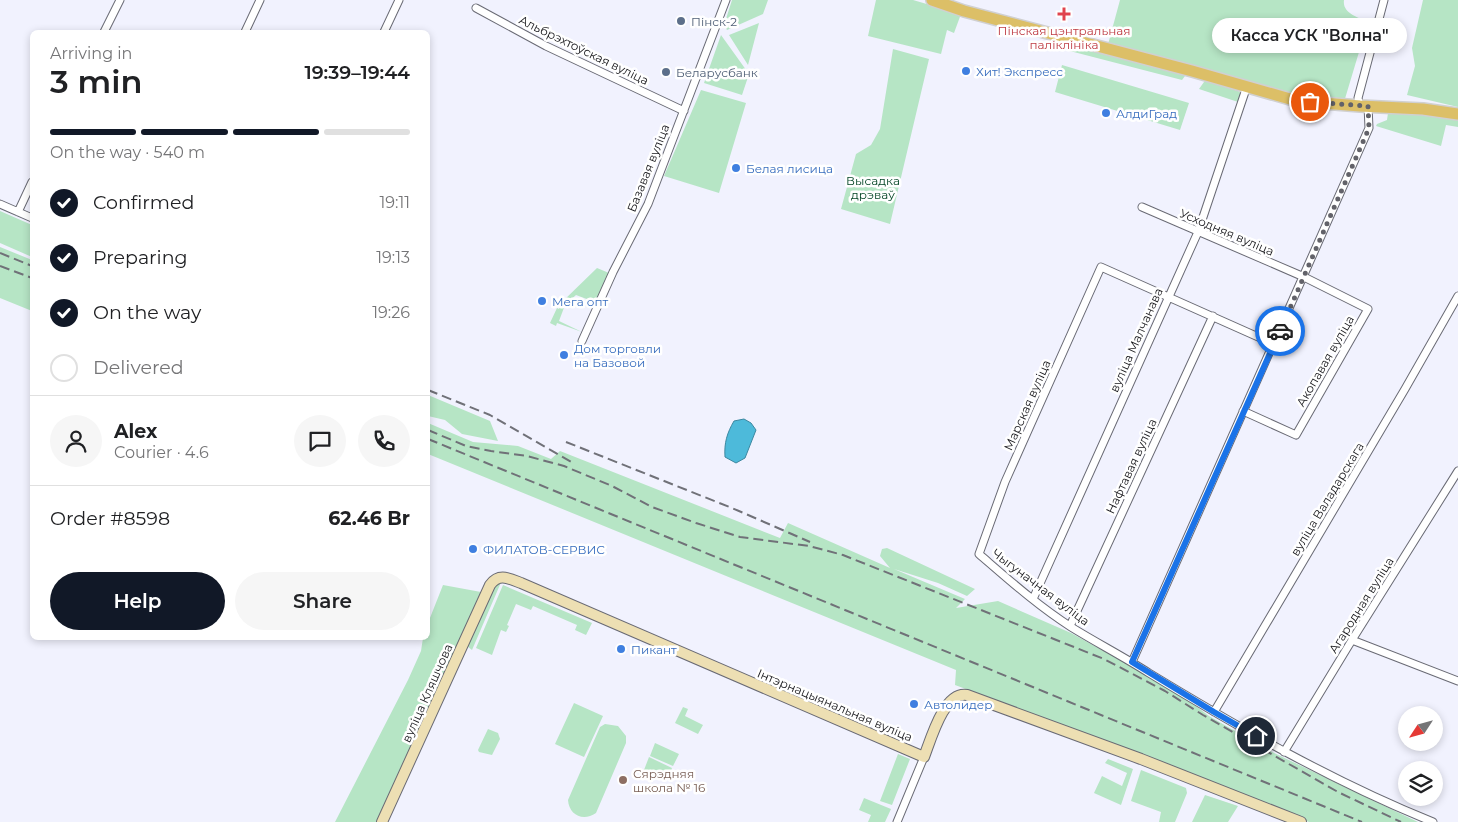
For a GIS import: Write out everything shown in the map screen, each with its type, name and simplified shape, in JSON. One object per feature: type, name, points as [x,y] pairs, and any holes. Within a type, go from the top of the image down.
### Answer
[{"type":"main road","points":[[932,0],[964,11],[1247,86],[1296,101],[1423,108],[1458,114]]},
{"type":"street","points":[[105,30],[120,0]]},
{"type":"street","points":[[246,30],[260,0]]},
{"type":"street","points":[[385,30],[399,0]]},
{"type":"street","name":"Базавая вуліца","points":[[582,341],[613,272],[648,204],[726,0]]},
{"type":"street","points":[[1132,662],[1369,128],[1364,106],[1358,98],[1384,0]]},
{"type":"street","name":"Альбрэхтоўская вуліца","points":[[476,8],[546,46],[684,111]]},
{"type":"street","name":"вуліца Малчанава","points":[[1033,599],[1198,232],[1247,86]]},
{"type":"street","points":[[18,212],[30,186]]},
{"type":"street","points":[[0,204],[30,217]]},
{"type":"street","name":"Усходняя вуліца","points":[[1142,207],[1304,277]]},
{"type":"street","name":"Марская вуліца","points":[[979,554],[1006,482],[1101,267],[1168,296]]},
{"type":"street","name":"Акопавая вуліца","points":[[1243,410],[1296,435],[1368,309],[1304,277]]},
{"type":"street","points":[[1168,296],[1274,344]]},
{"type":"street","name":"вуліца Валадарскага","points":[[1214,712],[1458,296]]},
{"type":"street","name":"Нафтавая вуліца","points":[[1070,626],[1213,316]]},
{"type":"street","name":"Агародная вуліца","points":[[1284,752],[1458,472]]},
{"type":"street","name":"Чыгуначная вуліца","points":[[979,554],[1033,599],[1070,626],[1214,712],[1284,752],[1401,809],[1434,822]]},
{"type":"street","name":"Інтэрнацыянальная вуліца","points":[[499,577],[520,583],[924,757],[948,703],[959,695],[967,695],[1301,822]]},
{"type":"street","name":"вуліца Кляшчова","points":[[382,822],[490,585],[494,579],[499,577]]},
{"type":"street","points":[[1352,640],[1458,681]]},
{"type":"street","points":[[897,822],[924,757]]},
{"type":"green space","points":[[732,0],[768,0],[763,14],[727,30],[724,25]]},
{"type":"green space","points":[[876,0],[913,0],[961,14],[954,33],[947,30],[941,54],[868,36]]},
{"type":"green space","points":[[1120,0],[1344,0],[1345,8],[1348,11],[1368,22],[1344,102],[1309,100],[1107,48]]},
{"type":"green space","points":[[1423,0],[1458,0],[1458,107],[1407,95],[1415,66],[1412,48]]},
{"type":"green space","points":[[759,23],[748,65],[729,35]]},
{"type":"green space","points":[[721,35],[749,74],[742,95],[704,83]]},
{"type":"green space","points":[[1073,45],[1185,76],[1182,80],[1066,50]]},
{"type":"green space","name":"Высадка дрэваў","points":[[893,49],[929,59],[890,224],[841,209],[856,154],[871,145],[880,129]]},
{"type":"green space","points":[[1062,65],[1189,103],[1180,130],[1055,92]]},
{"type":"green space","points":[[1206,81],[1241,92],[1238,102],[1199,89]]},
{"type":"green space","points":[[701,90],[746,103],[719,193],[664,176]]},
{"type":"green space","points":[[1417,112],[1458,120],[1458,127],[1446,125],[1441,146],[1376,126],[1387,120],[1388,113]]},
{"type":"green space","points":[[0,211],[30,224],[30,256],[0,243]]},
{"type":"green space","points":[[0,247],[30,259],[30,310],[0,298]]},
{"type":"green space","points":[[597,268],[609,273],[595,306],[591,306],[592,301],[576,295],[565,305],[559,321],[582,332],[557,323],[556,326],[550,323],[561,303]]},
{"type":"green space","points":[[430,396],[490,421],[498,441],[462,434],[445,420],[430,416]]},
{"type":"green space","points":[[430,424],[473,442],[518,446],[551,459],[560,451],[780,538],[788,523],[890,568],[880,556],[882,549],[887,548],[975,589],[967,596],[938,583],[894,569],[965,599],[956,608],[998,601],[1071,633],[1188,700],[1209,716],[1268,750],[1418,822],[1309,822],[955,685],[956,670],[430,455]]},
{"type":"green space","points":[[502,580],[472,650],[467,646],[493,585]]},
{"type":"green space","points":[[443,585],[481,592],[378,822],[335,822],[408,680],[421,651],[423,640],[430,640],[430,618]]},
{"type":"green space","points":[[503,585],[592,623],[586,635],[575,630],[577,625],[533,606],[531,610],[516,604],[507,625],[509,626],[506,632],[501,630],[492,655],[476,648]]},
{"type":"green space","points":[[574,703],[603,716],[584,757],[555,744]]},
{"type":"green space","points":[[683,707],[688,709],[685,716],[703,725],[698,734],[675,723]]},
{"type":"green space","points":[[605,724],[618,726],[626,736],[626,743],[596,813],[586,817],[577,816],[571,810],[568,800],[600,727]]},
{"type":"green space","points":[[488,729],[498,733],[500,739],[492,755],[479,752],[478,750]]},
{"type":"green space","points":[[655,743],[679,754],[673,766],[650,756]]},
{"type":"green space","points":[[898,754],[910,759],[892,805],[880,801]]},
{"type":"green space","points":[[649,757],[672,768],[667,780],[644,770]]},
{"type":"green space","points":[[1108,759],[1133,769],[1121,805],[1094,793],[1102,776],[1122,786],[1127,773],[1105,763]]},
{"type":"green space","points":[[1141,770],[1186,788],[1187,793],[1175,822],[1159,822],[1161,812],[1131,801]]},
{"type":"green space","points":[[1205,795],[1238,806],[1228,822],[1192,822]]},
{"type":"green space","points":[[864,798],[891,809],[885,822],[868,822],[871,815],[859,810]]},
{"type":"water","points":[[744,419],[751,423],[756,430],[745,458],[736,463],[725,457],[726,443],[734,421]]},
{"type":"railway","points":[[0,253],[30,265]]},
{"type":"railway","points":[[0,266],[30,277]]},
{"type":"railway","points":[[430,391],[490,415],[575,464]]},
{"type":"railway","points":[[430,431],[466,446],[527,456],[564,466],[612,486],[652,507],[740,537],[809,546],[843,555],[1104,659],[1165,691],[1203,715],[1338,792],[1401,822]]},
{"type":"railway","points":[[430,440],[1362,822]]},
{"type":"railway","points":[[566,442],[732,508],[810,542]]},
{"type":"way so far","points":[[1280,331],[1369,128],[1368,106],[1310,102]]},
{"type":"place","name":"Пінская цэнтральная паліклініка","points":[[1064,14]]},
{"type":"place","name":"Пінск-2","points":[[681,21]]},
{"type":"place","name":"Хит! Экспресс","points":[[966,71]]},
{"type":"place","name":"Беларусбанк","points":[[666,72]]},
{"type":"place","name":"Касса УСК \"Волна\"","points":[[1310,102]]},
{"type":"place","name":"АлдиГрад","points":[[1106,113]]},
{"type":"place","name":"Белая лисица","points":[[736,168]]},
{"type":"place","name":"Мега опт","points":[[542,301]]},
{"type":"place","name":"Дом торговли на Базовой","points":[[564,355]]},
{"type":"place","name":"ФИЛАТОВ-СЕРВИС","points":[[473,549]]},
{"type":"place","name":"Пикант","points":[[621,649]]},
{"type":"place","name":"Автолидер","points":[[914,704]]},
{"type":"place","name":"Сярэдняя школа № 16","points":[[623,780]]},
{"type":"route","points":[[1256,736],[1132,662],[1243,410],[1280,331]]}]
